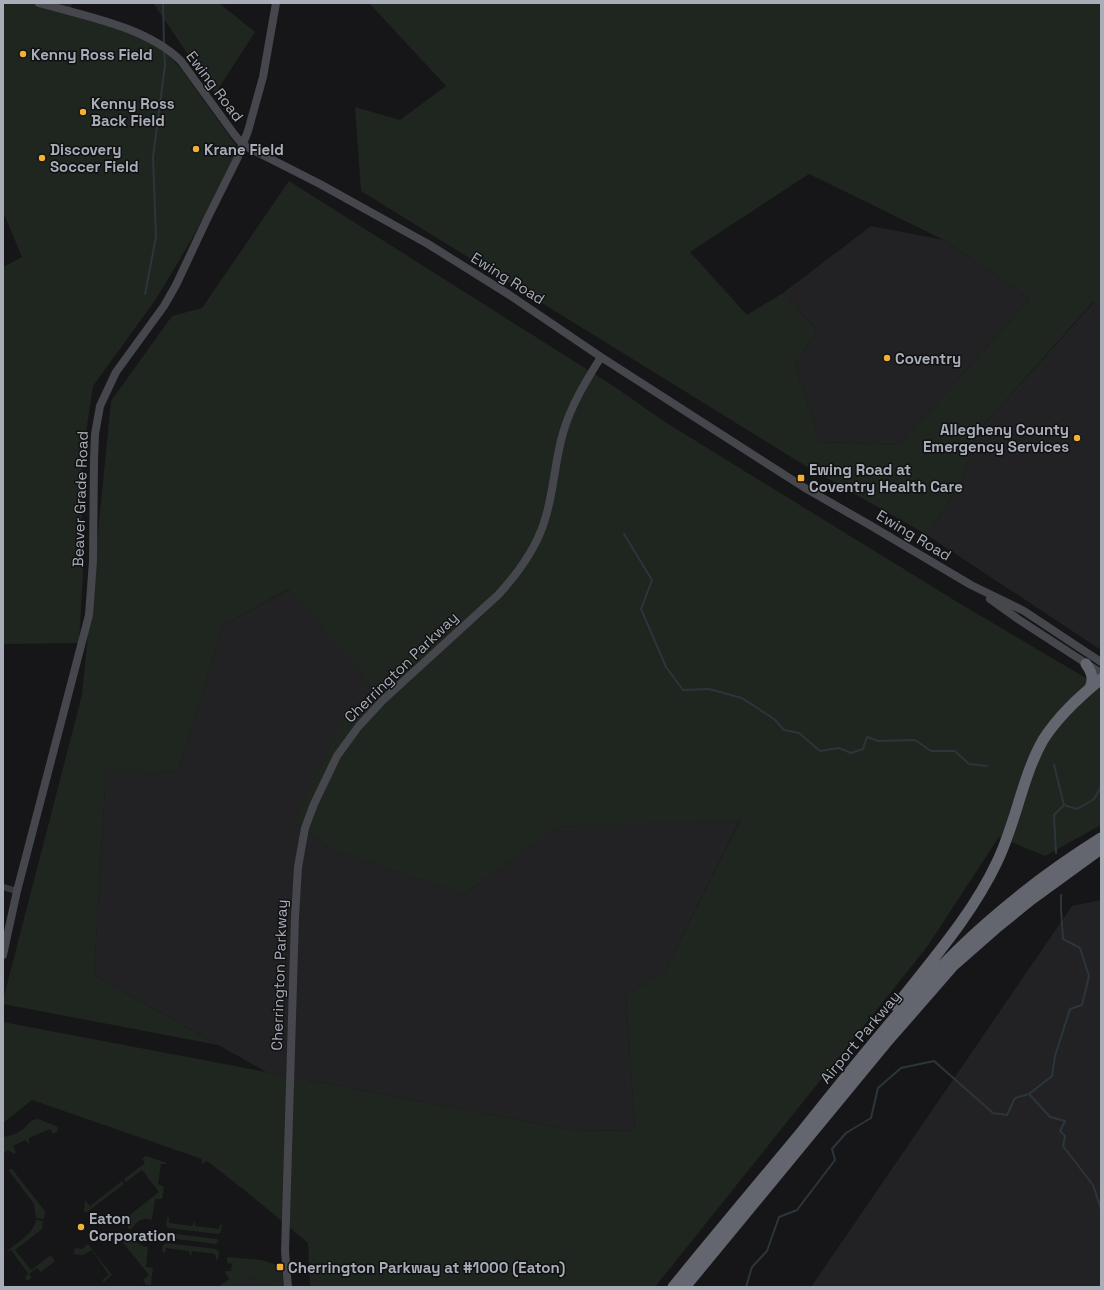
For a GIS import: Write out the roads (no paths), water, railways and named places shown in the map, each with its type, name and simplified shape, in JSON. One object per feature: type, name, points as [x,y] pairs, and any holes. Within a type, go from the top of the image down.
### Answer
[{"type":"highway","points":[[1086,664],[1090,669],[1092,677],[1090,688]]},
{"type":"highway","points":[[834,1090],[964,918],[990,875],[1006,844],[1030,769],[1044,739],[1064,712],[1101,679]]},
{"type":"highway","name":"Airport Parkway","points":[[673,1287],[834,1090],[916,994],[950,958],[987,922],[1024,892],[1071,857],[1101,838]]},
{"type":"highway","name":"Airport Parkway","points":[[685,1287],[886,1043],[954,966],[995,929],[1055,882],[1101,849]]},
{"type":"highway","points":[[1055,882],[1101,855]]},
{"type":"street","name":"Ewing Road","points":[[39,3],[116,25],[137,33],[164,47],[181,62],[243,145],[320,184],[428,244],[554,324],[601,357],[805,488],[971,585],[1024,611],[1101,662]]},
{"type":"street","name":"Beaver Grade Road","points":[[3,955],[89,615],[93,561],[93,467],[95,434],[100,406],[116,372],[164,306],[176,285],[206,219],[232,170],[243,145],[263,77],[276,3]]},
{"type":"street","name":"Cherrington Parkway","points":[[288,1287],[285,1251],[294,933],[298,867],[308,818],[331,767],[358,727],[383,700],[499,594],[526,560],[538,538],[546,518],[559,446],[567,418],[576,398],[601,357]]},
{"type":"street","name":"Ewing Road","points":[[971,585],[1018,619],[1101,673]]},
{"type":"street","points":[[3,887],[18,891]]},
{"type":"waterway","points":[[163,3],[164,44]]},
{"type":"waterway","points":[[145,294],[156,237],[153,157],[165,65],[164,51]]},
{"type":"waterway","points":[[624,534],[652,580],[641,609],[666,667],[683,690],[709,689],[742,698],[774,719],[784,730],[799,733],[820,751],[839,748],[851,753],[863,749],[867,737],[878,741],[915,740],[931,751],[955,751],[969,764],[987,766]]},
{"type":"waterway","points":[[1054,765],[1064,805]]},
{"type":"waterway","points":[[1056,853],[1054,815],[1064,805],[1077,809],[1094,799],[1101,787]]},
{"type":"waterway","points":[[746,1287],[752,1267],[767,1251],[779,1217],[797,1210],[835,1160],[832,1149],[846,1133],[871,1118],[878,1088],[901,1068],[934,1061],[993,1113],[1007,1115],[1015,1098],[1029,1094],[1052,1076],[1055,1056],[1070,1009],[1082,1005],[1089,976],[1080,948],[1063,939],[1061,895]]},
{"type":"waterway","points":[[1030,1095],[1050,1117],[1065,1121],[1060,1131],[1065,1136],[1063,1146],[1093,1185],[1101,1209]]},
{"type":"place","name":"Kenny Ross Field","points":[[23,54]]},
{"type":"place","name":"Kenny Ross Back Field","points":[[83,112]]},
{"type":"place","name":"Krane Field","points":[[196,149]]},
{"type":"place","name":"Discovery Soccer Field","points":[[42,158]]},
{"type":"place","name":"Coventry","points":[[887,358]]},
{"type":"place","name":"Allegheny County Emergency Services","points":[[1077,438]]},
{"type":"place","name":"Ewing Road at Coventry Health Care","points":[[801,478]]},
{"type":"place","name":"Eaton Corporation","points":[[81,1227]]},
{"type":"place","name":"Cherrington Parkway at #1000 (Eaton)","points":[[280,1267]]}]
